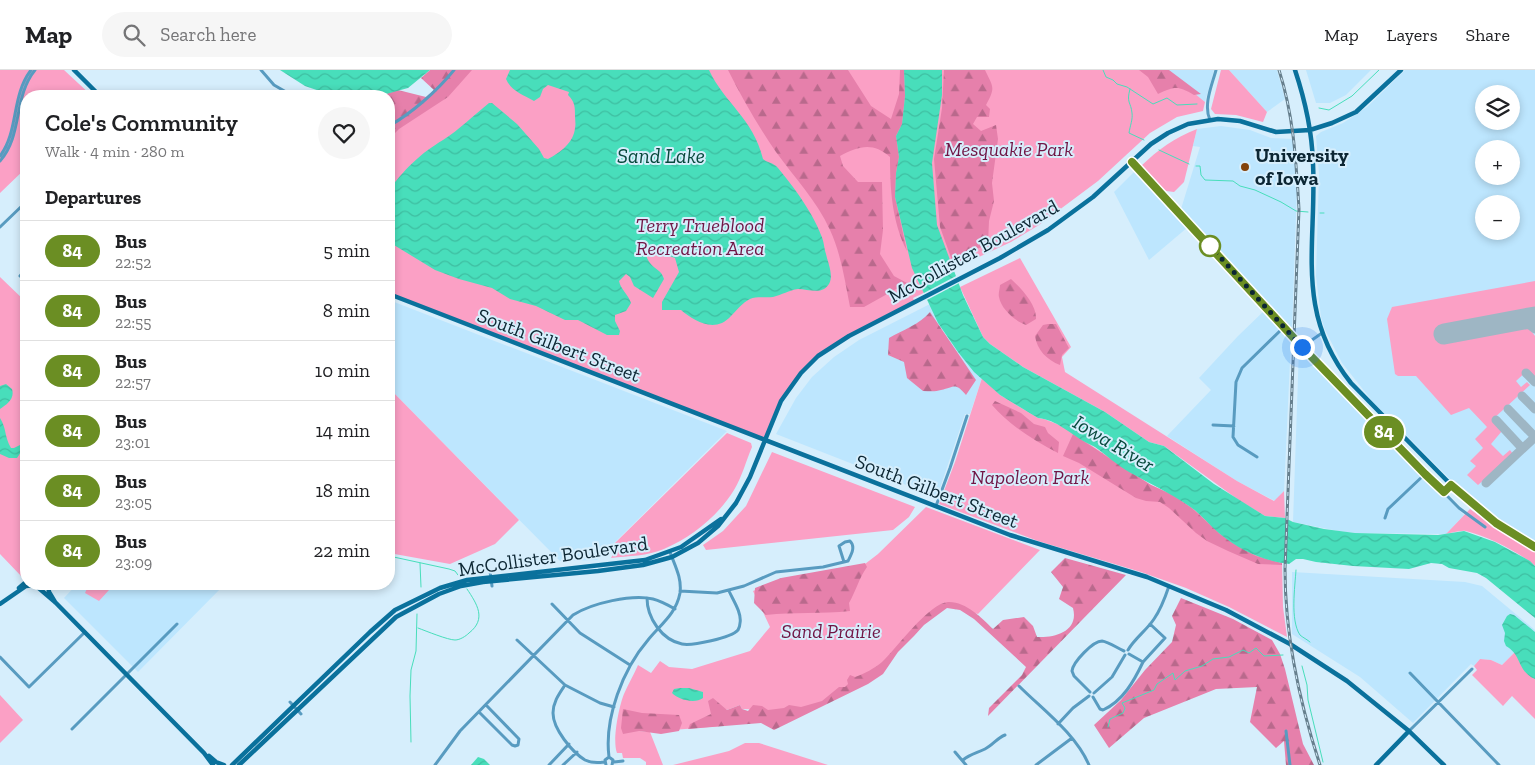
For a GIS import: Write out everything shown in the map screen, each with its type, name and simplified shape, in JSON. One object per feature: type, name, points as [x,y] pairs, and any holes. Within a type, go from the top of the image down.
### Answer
[{"type":"main road","points":[[74,70],[94,90]]},
{"type":"main road","points":[[1295,70],[1310,130],[1313,152],[1314,194],[1311,285],[1322,334],[1333,357],[1351,383],[1451,485],[1496,523],[1535,547]]},
{"type":"main road","name":"McCollister Boulevard","points":[[232,765],[395,610],[440,588],[468,580],[491,582],[629,563],[671,555],[695,539],[724,517],[744,490],[782,399],[809,364],[837,342],[1025,244],[1070,215],[1151,144],[1168,133],[1188,124],[1210,120],[1240,121],[1276,132],[1310,130],[1332,124],[1356,112],[1401,70]]},
{"type":"main road","name":"South Gilbert Street","points":[[395,296],[1027,542],[1147,577],[1226,610],[1290,644],[1352,684],[1409,732],[1444,765]]},
{"type":"main road","points":[[15,593],[20,588]]},
{"type":"main road","points":[[0,604],[20,590]]},
{"type":"main road","points":[[41,590],[51,600],[56,602]]},
{"type":"main road","points":[[49,590],[56,602],[204,753],[213,765]]},
{"type":"main road","name":"McCollister Boulevard","points":[[239,765],[293,706]]},
{"type":"main road","points":[[1376,765],[1409,732]]},
{"type":"main road","points":[[204,753],[216,762],[225,765]]},
{"type":"street","points":[[0,156],[9,140],[20,90],[31,70]]},
{"type":"street","points":[[24,90],[36,70]]},
{"type":"street","points":[[261,70],[274,85],[283,90]]},
{"type":"street","points":[[395,122],[432,94],[454,70]]},
{"type":"street","points":[[1210,120],[1207,114],[1207,103],[1216,70]]},
{"type":"street","points":[[0,162],[12,143],[20,105]]},
{"type":"street","points":[[1132,162],[1302,347],[1425,474],[1466,514],[1485,527]]},
{"type":"street","points":[[0,227],[20,208]]},
{"type":"street","points":[[1257,456],[1236,442],[1233,437],[1235,384],[1242,368],[1284,328]]},
{"type":"street","points":[[1302,347],[1322,334]]},
{"type":"street","points":[[936,507],[966,416]]},
{"type":"street","points":[[1213,425],[1234,426]]},
{"type":"street","points":[[1385,518],[1388,509],[1425,474]]},
{"type":"street","points":[[1444,492],[1451,485]]},
{"type":"street","points":[[680,591],[705,593],[729,591],[776,572],[823,567],[844,562],[848,561],[853,548],[853,544],[850,541],[839,546],[844,562]]},
{"type":"street","points":[[565,685],[557,696],[553,715],[556,727],[585,760],[605,764],[606,758],[609,757],[610,728],[614,707],[630,665],[643,646],[675,609],[680,591],[679,576],[671,555]]},
{"type":"street","points":[[490,571],[491,582]]},
{"type":"street","points":[[1058,724],[1073,708],[1112,676],[1132,643],[1150,624],[1162,607],[1169,586]]},
{"type":"street","points":[[647,598],[649,615],[659,628],[674,642],[686,645],[720,638],[738,630],[741,621],[729,591]]},
{"type":"street","points":[[435,765],[460,731],[568,620],[584,608],[609,601],[647,598],[659,601],[675,609]]},
{"type":"street","points":[[552,604],[580,633],[630,665]]},
{"type":"street","points":[[72,729],[177,624]]},
{"type":"street","points":[[1143,662],[1110,644],[1100,641],[1095,643],[1075,662],[1072,671],[1074,676],[1091,694],[1100,709],[1103,710],[1110,706],[1126,692],[1143,662],[1165,638],[1150,624]]},
{"type":"street","points":[[0,657],[29,687],[85,632]]},
{"type":"street","points":[[517,640],[565,685],[600,703],[614,707]]},
{"type":"street","points":[[1409,732],[1472,669]]},
{"type":"street","points":[[1410,673],[1499,765]]},
{"type":"street","points":[[1019,686],[1072,738],[1089,765]]},
{"type":"street","points":[[479,712],[512,745],[518,744],[520,739],[486,705]]},
{"type":"street","points":[[293,706],[301,714]]},
{"type":"street","points":[[1286,731],[1290,765]]},
{"type":"street","points":[[963,760],[985,749],[998,738],[1005,735]]},
{"type":"street","points":[[1037,765],[1072,738]]},
{"type":"street","points":[[549,765],[569,744]]},
{"type":"street","points":[[563,765],[577,752]]},
{"type":"street","points":[[955,752],[966,765]]},
{"type":"street","points":[[609,757],[613,760],[613,763],[623,761]]},
{"type":"shaded area","points":[[1166,70],[1214,70],[1205,102]]},
{"type":"shaded area","points":[[1229,70],[1277,70],[1285,99],[1267,112]]},
{"type":"shaded area","points":[[1306,70],[1371,70],[1346,95],[1330,103],[1316,103]]},
{"type":"shaded area","points":[[1405,70],[1535,70],[1535,542],[1499,521],[1467,496],[1373,402],[1342,363],[1325,330],[1321,317],[1316,276],[1319,174],[1316,136],[1343,123],[1367,107]]},
{"type":"shaded area","points":[[1221,126],[1250,130],[1271,138],[1293,139],[1297,187],[1292,330],[1181,209],[1200,147],[1193,146],[1197,129]]},
{"type":"shaded area","points":[[1134,172],[1188,227],[1149,260],[1114,192]]},
{"type":"shaded area","points":[[395,302],[727,431],[597,560],[560,561],[395,394]]},
{"type":"shaded area","points":[[930,304],[938,323],[958,352],[982,378],[970,414],[965,414],[937,497],[776,434],[796,398],[812,377],[834,357],[859,340]]},
{"type":"shaded area","points":[[1265,310],[1291,340],[1284,491],[1275,501],[1237,481],[1167,436],[1211,390],[1199,378]]},
{"type":"shaded area","points":[[1299,348],[1464,515],[1446,534],[1355,533],[1293,522]]},
{"type":"shaded area","points":[[1292,572],[1465,582],[1482,586],[1535,630],[1535,632],[1502,665],[1491,660],[1480,659],[1474,666],[1471,664],[1413,723],[1360,677],[1292,634]]},
{"type":"shaded area","points":[[71,590],[219,590],[138,672],[64,598]]},
{"type":"green space","points":[[0,70],[64,70],[86,90],[20,90],[20,174],[0,193]]},
{"type":"green space","points":[[430,70],[472,70],[448,97],[395,133],[395,91],[398,90],[426,97],[434,90],[421,78]]},
{"type":"green space","name":"Terry Trueblood Recreation Area","points":[[455,70],[905,70],[918,281],[924,293],[913,298],[915,302],[849,336],[818,356],[786,392],[764,441],[395,296],[395,126],[439,90]]},
{"type":"green space","points":[[728,70],[848,70],[871,106],[891,119],[899,94],[900,70],[904,70],[905,96],[902,124],[896,136],[899,157],[895,197],[907,251],[895,217],[890,157],[872,147],[860,148],[840,156],[843,166],[858,182],[882,182],[883,230],[880,254],[894,276],[907,283],[864,307],[850,307],[840,258],[825,219],[769,142],[750,112]]},
{"type":"green space","name":"Mesquakie Park","points":[[938,70],[1166,70],[1205,102],[1203,111],[1177,117],[1150,133],[1098,181],[1039,225],[1011,242],[949,271],[935,226],[929,189]]},
{"type":"green space","points":[[944,70],[985,70],[992,87],[986,105],[990,109],[989,117],[977,117],[973,124],[981,131],[996,125],[998,139],[992,183],[994,201],[989,221],[988,244],[968,253],[958,265],[954,266],[940,227],[934,159],[942,108]]},
{"type":"green space","points":[[1139,70],[1169,70],[1201,94],[1194,95],[1177,88],[1158,94],[1148,77]]},
{"type":"green space","points":[[1221,70],[1229,70],[1267,112],[1263,122],[1236,115],[1215,114],[1211,109]]},
{"type":"green space","points":[[1197,129],[1184,182],[1174,192],[1166,191],[1141,166],[1167,144]]},
{"type":"green space","points":[[1020,258],[1071,347],[1062,357],[1065,372],[1237,481],[1274,501],[1284,491],[1285,518],[1265,516],[1240,501],[1164,446],[1149,442],[1105,412],[1023,367],[990,344],[983,337],[960,287]]},
{"type":"green space","points":[[0,277],[20,296],[20,575],[0,554]]},
{"type":"green space","points":[[1011,279],[1024,292],[1036,314],[1036,319],[1026,325],[1017,321],[1009,314],[1000,301],[1000,285]]},
{"type":"green space","points":[[1535,281],[1535,312],[1437,330],[1439,341],[1522,325],[1529,328],[1535,336],[1535,377],[1528,370],[1516,381],[1521,387],[1527,382],[1530,385],[1492,420],[1502,431],[1491,444],[1503,456],[1510,450],[1513,454],[1478,485],[1467,475],[1476,466],[1470,461],[1483,448],[1475,439],[1487,427],[1469,408],[1451,415],[1416,376],[1398,376],[1395,374],[1387,319],[1392,307]]},
{"type":"green space","points":[[930,312],[976,380],[966,395],[955,386],[936,391],[923,391],[907,378],[904,362],[888,355],[889,338],[916,323]]},
{"type":"green space","points":[[1056,324],[1069,348],[1062,355],[1060,365],[1043,354],[1036,341],[1035,336],[1043,325]]},
{"type":"green space","name":"Napoleon Park","points":[[982,378],[1000,395],[1038,418],[1062,426],[1151,485],[1173,495],[1268,561],[1282,563],[1283,607],[1287,637],[1229,607],[1186,588],[1141,572],[1038,541],[939,504],[955,462]]},
{"type":"green space","points":[[395,394],[519,520],[495,544],[450,564],[395,554]]},
{"type":"green space","points":[[995,401],[1021,413],[1034,424],[1045,427],[1048,433],[1059,442],[1058,453],[1014,426],[992,405]]},
{"type":"green space","points":[[727,433],[751,443],[752,447],[742,474],[728,500],[704,525],[664,549],[645,554],[611,558],[616,549],[615,543]]},
{"type":"green space","points":[[1073,434],[1151,485],[1173,495],[1192,508],[1220,534],[1236,545],[1256,556],[1282,563],[1282,565],[1258,564],[1207,541],[1160,502],[1136,498],[1079,463],[1063,456]]},
{"type":"green space","points":[[772,452],[915,507],[909,517],[893,530],[706,550],[703,545],[723,531],[746,506]]},
{"type":"green space","name":"Sand Prairie","points":[[926,507],[1040,550],[978,614],[946,605],[904,641],[866,682],[782,721],[768,710],[742,709],[740,705],[727,710],[723,708],[721,726],[639,731],[650,732],[663,765],[646,765],[646,762],[640,758],[623,758],[622,753],[617,753],[615,740],[620,707],[638,665],[651,673],[660,661],[669,667],[692,669],[750,651],[770,627],[753,591],[781,579],[865,564],[878,554]]},
{"type":"green space","points":[[1470,509],[1499,530],[1535,551],[1535,566],[1512,550],[1474,533],[1459,531],[1446,534]]},
{"type":"green space","points":[[1065,558],[1126,575],[988,716],[989,708],[1022,675],[1026,667],[974,619],[960,610],[947,608],[924,625],[898,652],[883,674],[868,684],[774,730],[761,723],[688,729],[690,724],[711,714],[708,701],[713,698],[727,710],[740,705],[742,709],[748,711],[753,705],[762,706],[768,710],[784,708],[789,705],[801,707],[822,701],[839,687],[845,687],[848,684],[847,680],[850,675],[858,676],[879,664],[922,618],[940,604],[954,602],[961,604],[978,615],[993,629],[1003,620],[1024,617],[1033,626],[1037,637],[1051,636],[1064,632],[1073,622],[1073,608],[1059,599],[1063,587],[1051,572]]},
{"type":"green space","points":[[865,563],[867,567],[849,603],[850,611],[766,615],[754,603],[755,588],[781,578]]},
{"type":"green space","points":[[86,590],[109,590],[99,601],[85,593]]},
{"type":"green space","points":[[1181,598],[1233,619],[1272,640],[1280,654],[1285,669],[1303,744],[1314,765],[1286,765],[1284,741],[1276,748],[1250,722],[1257,687],[1216,689],[1144,718],[1109,748],[1094,725],[1121,700],[1145,670],[1172,642],[1176,625],[1172,616]]},
{"type":"green space","points":[[1535,632],[1535,719],[1512,696],[1503,706],[1472,675],[1477,670],[1474,666],[1480,659],[1491,660],[1502,665]]},
{"type":"green space","points":[[0,695],[23,720],[0,743]]},
{"type":"green space","points":[[623,709],[642,713],[679,715],[682,723],[679,731],[661,734],[639,731],[623,734],[621,728]]},
{"type":"green space","points":[[745,743],[759,743],[828,765],[673,765],[729,751]]},
{"type":"water","points":[[280,70],[430,70],[408,88],[395,92],[395,90],[317,90],[305,86]]},
{"type":"water","name":"Sand Lake","points":[[510,70],[709,70],[753,133],[763,159],[778,168],[796,191],[813,218],[822,237],[830,267],[831,277],[828,286],[818,291],[798,289],[773,297],[753,298],[745,302],[725,321],[712,325],[705,324],[681,310],[662,310],[662,302],[679,272],[675,258],[644,247],[649,261],[661,273],[664,279],[653,298],[634,286],[630,277],[626,274],[619,281],[631,303],[626,311],[615,315],[615,321],[620,331],[619,335],[607,335],[578,320],[565,320],[536,306],[510,299],[492,288],[435,270],[395,246],[395,183],[421,155],[455,132],[489,103],[492,103],[517,124],[539,149],[544,158],[553,157],[572,138],[575,110],[572,100],[568,95],[569,92],[548,85],[543,89],[540,97],[534,101],[511,87],[506,79]]},
{"type":"water","name":"Iowa River","points":[[904,70],[942,70],[942,95],[932,163],[937,225],[963,295],[983,337],[990,344],[1023,367],[1105,412],[1149,442],[1164,446],[1214,484],[1265,516],[1285,518],[1293,522],[1324,529],[1355,533],[1438,535],[1464,531],[1495,542],[1530,561],[1535,566],[1535,618],[1486,578],[1477,573],[1449,568],[1442,564],[1431,563],[1409,569],[1353,566],[1296,559],[1289,564],[1279,563],[1252,554],[1228,540],[1182,501],[1125,469],[1063,427],[1051,421],[1038,418],[1000,395],[974,372],[958,352],[938,323],[912,268],[895,197],[899,157],[896,136],[902,124],[905,96]]},
{"type":"water","points":[[6,384],[12,389],[13,393],[10,401],[0,409],[0,386]]},
{"type":"water","points":[[0,418],[11,448],[20,445],[20,454],[17,458],[9,458],[0,454]]},
{"type":"water","points":[[1510,614],[1514,615],[1535,632],[1535,679],[1525,671],[1515,654],[1506,646],[1504,641],[1505,633],[1502,625]]},
{"type":"water","points":[[689,688],[703,692],[703,698],[696,701],[679,698],[672,693],[674,689]]},
{"type":"water","points":[[478,757],[484,759],[490,765],[471,765]]},
{"type":"pier","points":[[958,275],[961,282],[925,301],[922,294]]},
{"type":"waterway","points":[[1103,70],[1106,77],[1117,84],[1127,87],[1153,104],[1167,98],[1177,105],[1197,104]]},
{"type":"waterway","points":[[1319,108],[1329,110],[1352,96],[1379,70]]},
{"type":"waterway","points":[[1130,89],[1129,100],[1132,120],[1129,133],[1144,140]]},
{"type":"waterway","points":[[1159,150],[1189,164]]},
{"type":"waterway","points":[[1196,166],[1200,166],[1201,175],[1205,180],[1233,181],[1240,186],[1255,190],[1281,202],[1296,211],[1308,212]]},
{"type":"waterway","points":[[395,557],[449,569],[455,571],[458,575]]},
{"type":"waterway","points":[[420,563],[421,587]]},
{"type":"waterway","points":[[1296,570],[1295,621],[1300,635],[1310,642]]},
{"type":"waterway","points":[[418,628],[452,640],[466,635],[474,628],[479,617],[477,606],[467,589]]},
{"type":"waterway","points":[[411,742],[411,670],[416,651],[417,614]]},
{"type":"waterway","points":[[1108,727],[1110,719],[1123,713],[1125,708],[1122,703],[1154,690],[1157,684],[1173,673],[1175,680],[1185,671],[1202,666],[1213,659],[1229,657],[1243,650],[1249,653],[1256,648],[1264,656],[1283,655]]},
{"type":"waterway","points":[[1302,666],[1323,762]]},
{"type":"taxiway","points":[[1485,327],[1518,322],[1530,325],[1535,329]]},
{"type":"taxiway","points":[[1526,373],[1535,382]]},
{"type":"taxiway","points":[[1522,396],[1535,409]]},
{"type":"taxiway","points":[[1508,409],[1535,437]]},
{"type":"taxiway","points":[[1496,420],[1522,448]]},
{"type":"taxiway","points":[[1486,483],[1535,437]]},
{"type":"runway","points":[[1444,334],[1535,317]]},
{"type":"railway","points":[[1279,70],[1291,122],[1299,209],[1285,569],[1286,594],[1295,668],[1306,717],[1320,765]]},
{"type":"bus line","name":"84","points":[[1132,162],[1302,347],[1425,474],[1444,492],[1451,485],[1496,523],[1535,547]]},
{"type":"place","name":"University of Iowa","points":[[1245,167]]},
{"type":"route","points":[[1210,246],[1302,347]]}]
